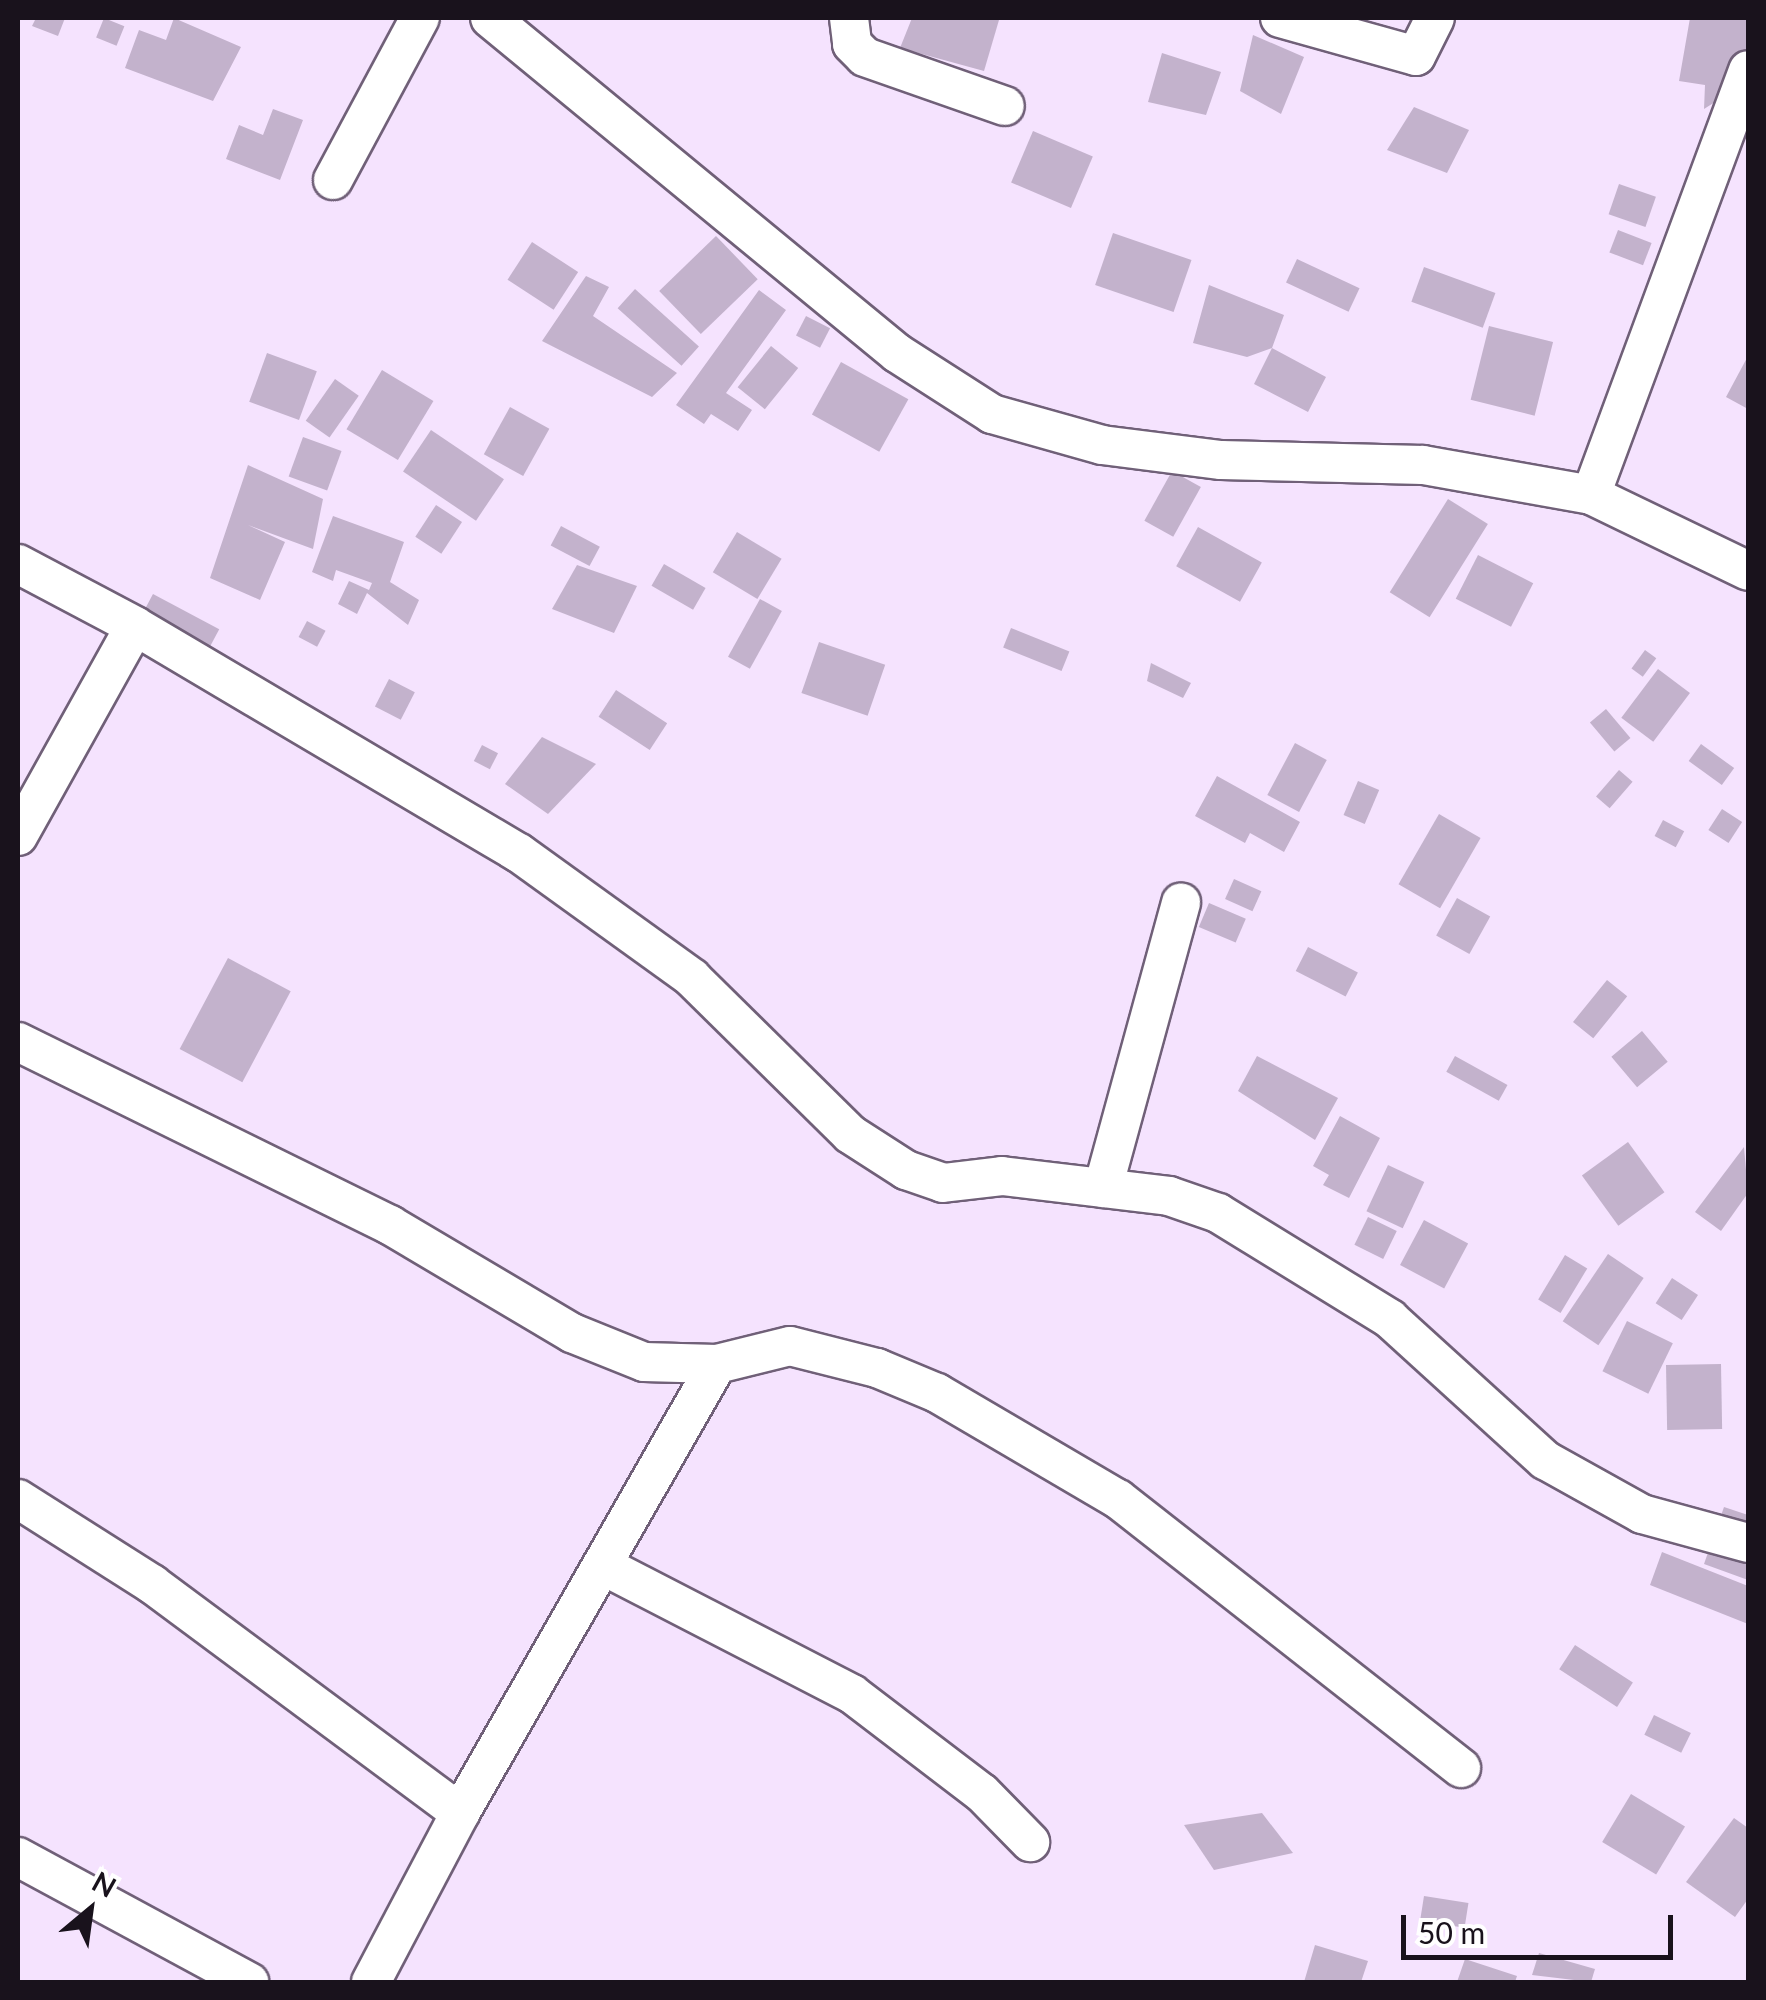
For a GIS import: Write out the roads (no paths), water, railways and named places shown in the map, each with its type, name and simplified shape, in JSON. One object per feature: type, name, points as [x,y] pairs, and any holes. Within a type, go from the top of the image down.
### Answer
[{"type":"street","points":[[334,180],[420,18]]},
{"type":"street","points":[[490,18],[897,353],[992,414],[1102,445],[1221,460],[1422,465],[1592,495],[1748,571]]},
{"type":"street","points":[[848,18],[852,44],[865,57],[1004,106]]},
{"type":"street","points":[[1280,18],[1416,56],[1435,18]]},
{"type":"street","points":[[1592,495],[1748,70]]},
{"type":"street","points":[[18,564],[135,626],[519,853],[706,989],[850,1134],[906,1170],[942,1183],[1002,1176],[1169,1196],[1218,1213],[1390,1319],[1545,1460],[1642,1514],[1748,1544]]},
{"type":"street","points":[[18,836],[135,626]]},
{"type":"street","points":[[1104,1188],[1182,902]]},
{"type":"street","points":[[18,1042],[390,1225],[572,1333],[644,1362],[717,1364],[790,1346],[876,1368],[952,1402],[1118,1499],[1461,1768]]},
{"type":"street","points":[[371,1982],[460,1813],[717,1364]]},
{"type":"street","points":[[18,1498],[152,1584],[460,1813]]},
{"type":"street","points":[[604,1566],[852,1694],[982,1793],[1030,1842]]},
{"type":"street","points":[[18,1857],[249,1982]]}]
